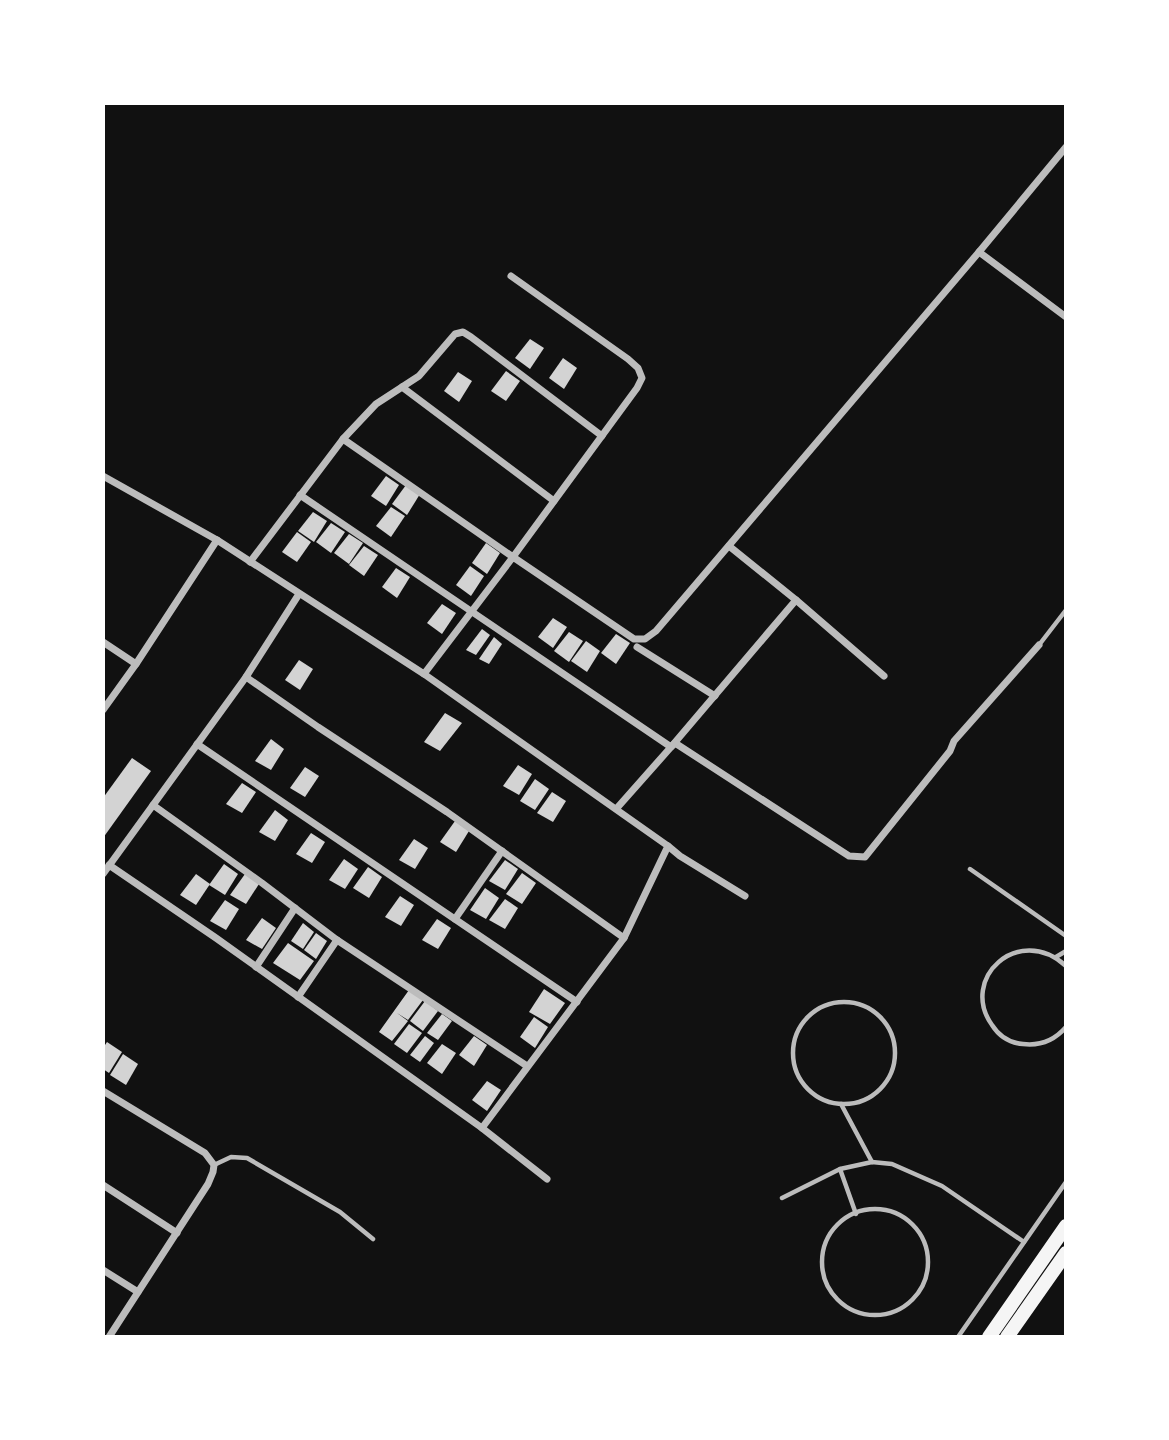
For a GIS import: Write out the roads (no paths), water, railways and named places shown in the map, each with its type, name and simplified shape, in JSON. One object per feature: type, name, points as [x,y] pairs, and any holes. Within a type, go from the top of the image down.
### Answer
[{"type":"highway","points":[[989,1337],[1066,1226]]},
{"type":"highway","points":[[1007,1337],[1066,1253]]},
{"type":"street","points":[[343,439],[634,639],[645,639],[656,631],[729,546],[1066,147]]},
{"type":"street","points":[[979,252],[1066,317]]},
{"type":"street","points":[[425,674],[602,436],[642,377],[639,368],[628,359],[511,276]]},
{"type":"street","points":[[250,562],[343,439],[376,404],[419,376],[455,334],[463,332],[602,436]]},
{"type":"street","points":[[402,387],[554,501]]},
{"type":"street","points":[[103,476],[217,540],[425,674],[617,808],[680,856],[745,896]]},
{"type":"street","points":[[300,495],[671,747]]},
{"type":"street","points":[[103,710],[217,540]]},
{"type":"street","points":[[729,546],[884,676]]},
{"type":"street","points":[[103,874],[246,677],[299,594]]},
{"type":"street","points":[[617,808],[796,600]]},
{"type":"street","points":[[103,642],[136,664]]},
{"type":"street","points":[[671,747],[676,743],[849,856],[865,857],[950,751],[954,741],[1039,645]]},
{"type":"street","points":[[637,647],[715,696]]},
{"type":"street","points":[[246,677],[447,812],[624,938]]},
{"type":"street","points":[[197,744],[577,1002]]},
{"type":"street","points":[[153,805],[337,940],[527,1066]]},
{"type":"street","points":[[482,1128],[624,938],[668,846]]},
{"type":"street","points":[[455,919],[502,851]]},
{"type":"street","points":[[109,865],[482,1128],[547,1179]]},
{"type":"street","points":[[256,967],[295,908]]},
{"type":"street","points":[[298,997],[337,940]]},
{"type":"street","points":[[104,1093],[205,1153],[214,1165],[208,1184],[109,1337]]},
{"type":"street","points":[[103,1185],[177,1233]]},
{"type":"street","points":[[103,1270],[138,1292]]},
{"type":"lane","points":[[1039,645],[1066,610]]},
{"type":"lane","points":[[970,869],[1066,936]]},
{"type":"lane","points":[[1066,967],[1056,957],[1041,951],[1024,950],[1007,955],[994,965],[985,979],[982,1002],[986,1018],[996,1031],[1017,1044],[1034,1045],[1045,1042],[1060,1034],[1066,1027]]},
{"type":"lane","points":[[1056,957],[1066,951]]},
{"type":"lane","points":[[838,1001],[856,1002],[873,1009],[885,1021],[893,1037],[895,1062],[888,1080],[877,1093],[861,1102],[841,1103],[830,1103],[807,1090],[796,1075],[792,1057],[796,1033],[806,1018],[820,1007],[838,1001]]},
{"type":"lane","points":[[841,1103],[872,1162]]},
{"type":"lane","points":[[214,1165],[231,1157],[247,1157],[340,1212],[373,1239]]},
{"type":"lane","points":[[782,1198],[840,1169],[872,1162],[892,1164],[943,1186],[1024,1242]]},
{"type":"lane","points":[[840,1169],[856,1214]]},
{"type":"lane","points":[[958,1337],[1066,1182]]},
{"type":"lane","points":[[869,1209],[887,1210],[904,1217],[917,1229],[926,1245],[928,1272],[921,1289],[909,1303],[892,1312],[880,1315],[861,1314],[837,1299],[827,1284],[822,1267],[826,1242],[836,1226],[856,1214],[869,1209]]}]
